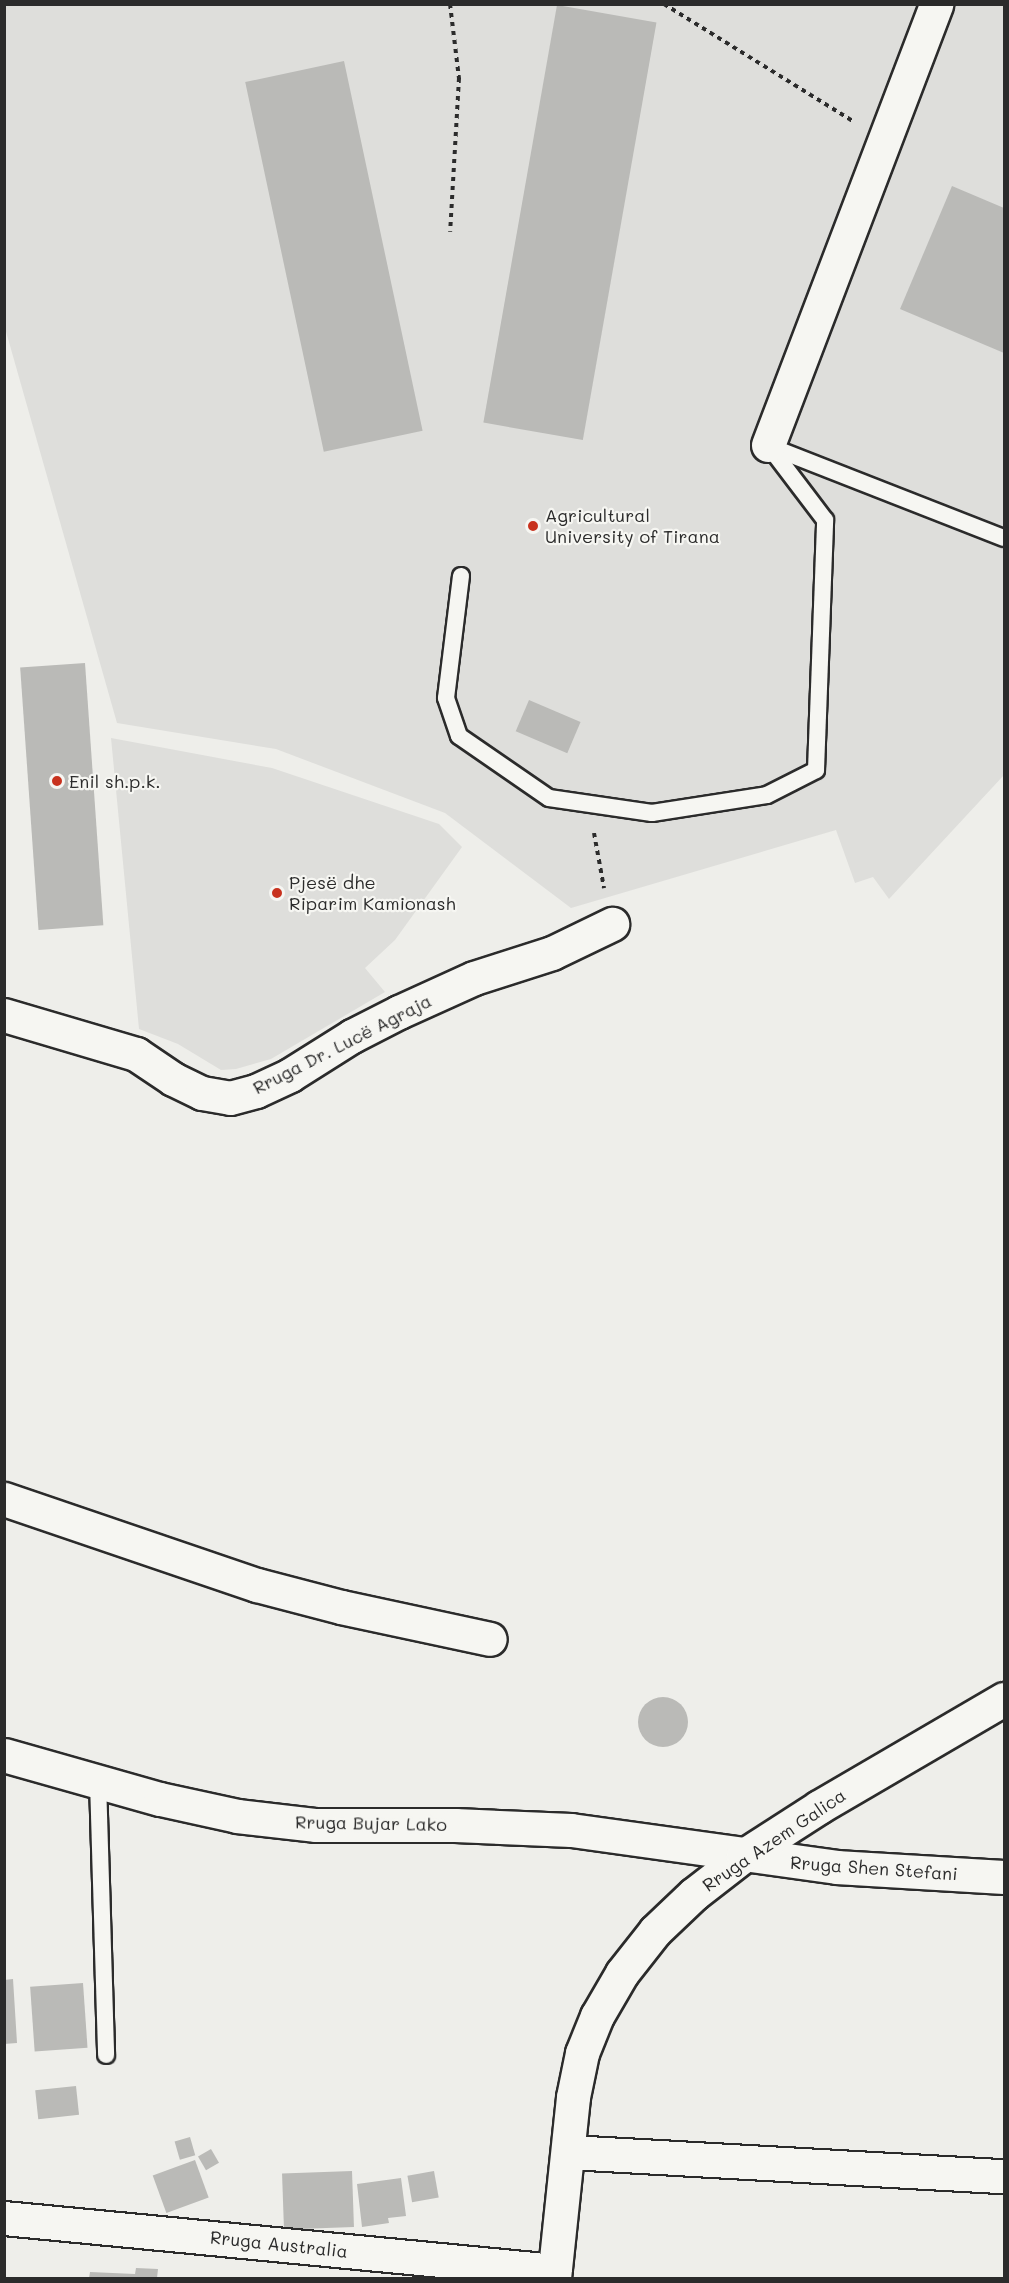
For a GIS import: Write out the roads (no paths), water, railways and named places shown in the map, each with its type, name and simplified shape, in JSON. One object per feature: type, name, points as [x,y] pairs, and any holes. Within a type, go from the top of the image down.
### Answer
[{"type":"street","points":[[768,445],[936,4]]},
{"type":"street","name":"Rruga Dr. Lucë Agraja","points":[[4,1015],[136,1054],[173,1079],[202,1093],[230,1098],[256,1091],[290,1075],[352,1036],[474,978],[552,953],[609,910]]},
{"type":"street","points":[[4,1499],[257,1585],[490,1639]]},
{"type":"street","name":"Rruga Azem Galica","points":[[554,2275],[569,2152],[573,2097],[582,2054],[597,2016],[622,1973],[655,1931],[694,1894],[743,1856],[819,1807],[1005,1699]]},
{"type":"street","name":"Rruga Bujar Lako","points":[[4,1755],[98,1782],[237,1816],[316,1825],[455,1825],[571,1830],[743,1856]]},
{"type":"street","name":"Rruga Shen Stefani","points":[[743,1856],[836,1867],[1005,1877]]},
{"type":"street","points":[[569,2152],[1005,2176]]},
{"type":"street","name":"Rruga Australia","points":[[4,2218],[554,2275]]},
{"type":"lane","points":[[768,445],[1005,538]]},
{"type":"lane","points":[[461,576],[446,698],[459,736],[549,798],[652,813],[767,795],[816,770],[825,520],[768,445]]},
{"type":"lane","points":[[98,1782],[106,2055]]},
{"type":"place","name":"Agricultural University of Tirana","points":[[533,526]]},
{"type":"place","name":"Enil sh.p.k.","points":[[57,781]]},
{"type":"place","name":"Pjesë dhe Riparim Kamionash","points":[[277,893]]}]
